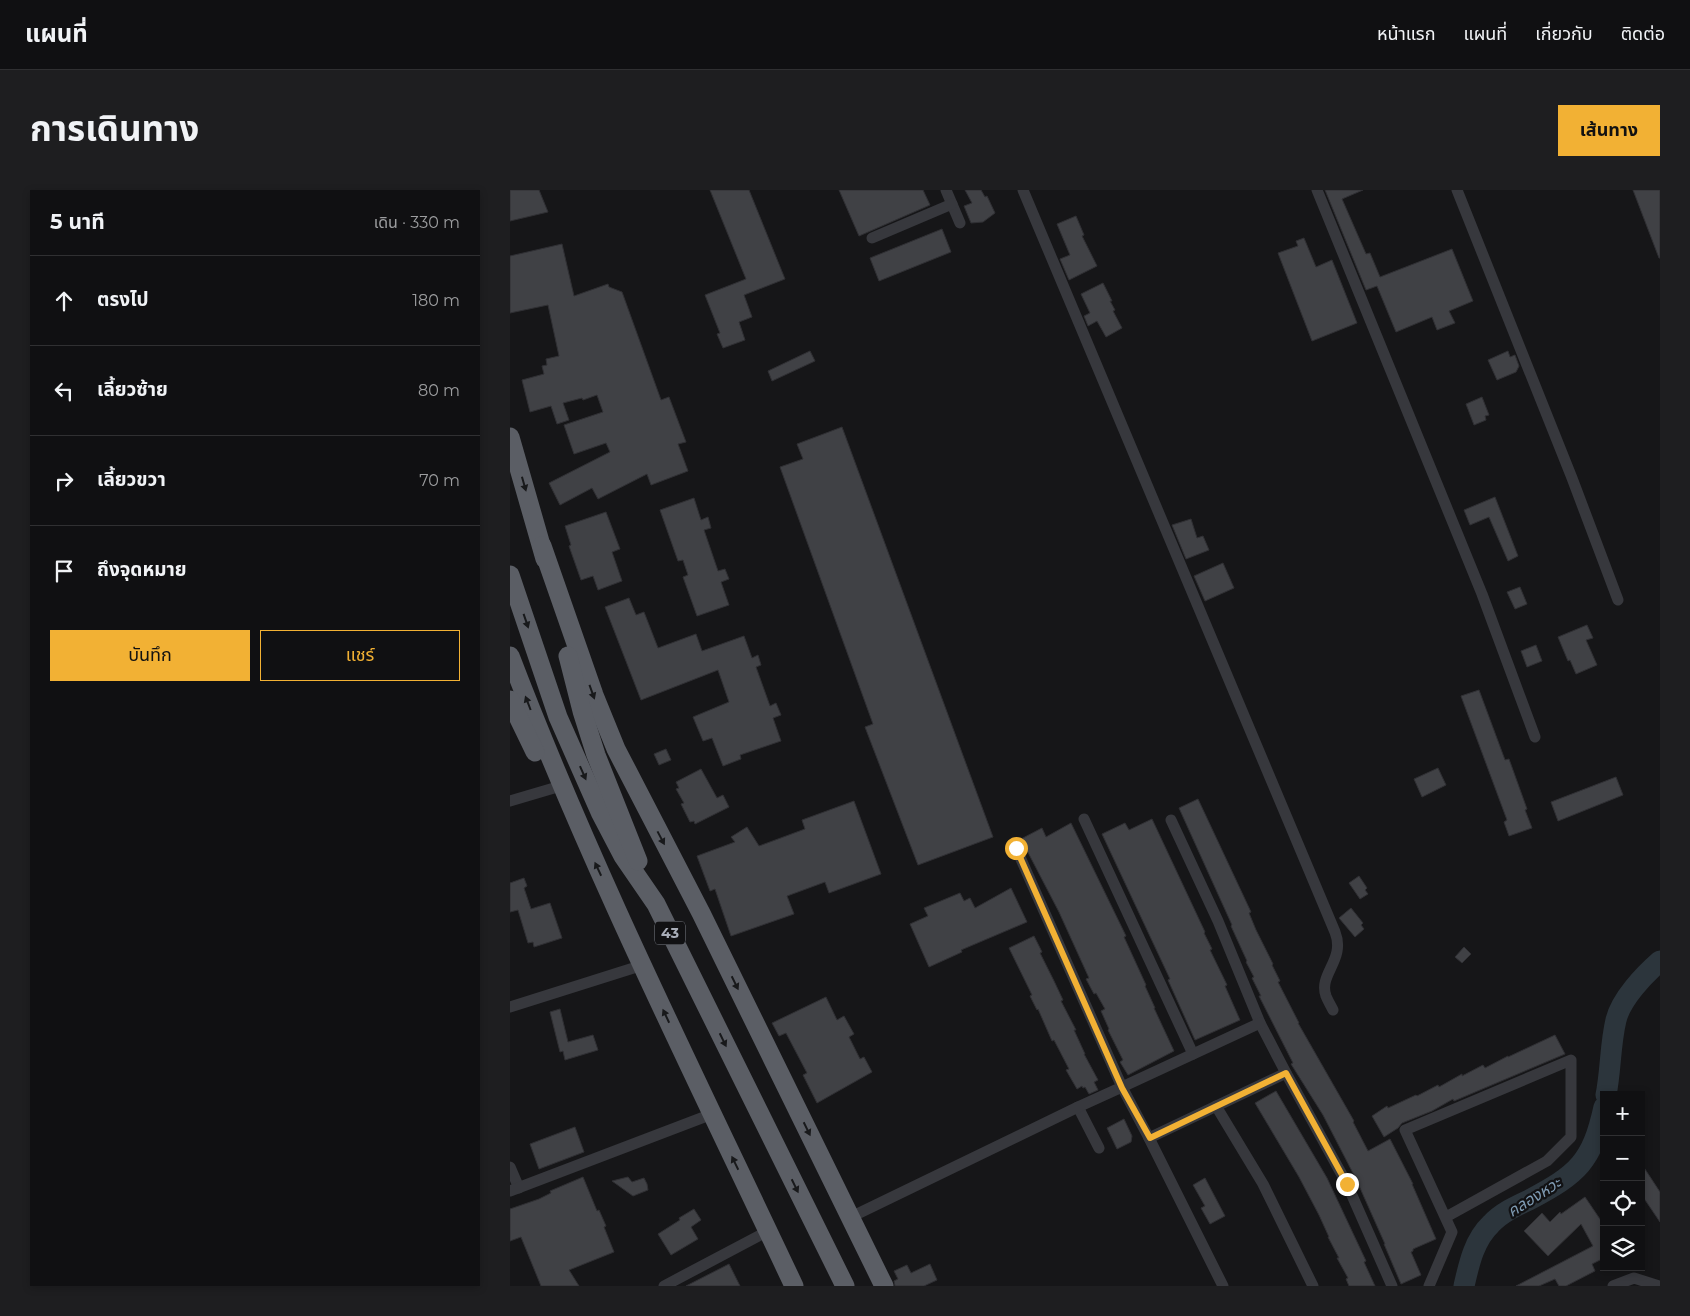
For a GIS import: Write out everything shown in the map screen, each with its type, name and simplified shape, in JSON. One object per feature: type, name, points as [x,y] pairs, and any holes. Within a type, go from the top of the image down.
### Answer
[{"type":"highway","name":"43","points":[[510,437],[542,546],[582,711],[612,798],[656,904],[845,1286]]},
{"type":"highway","points":[[542,546],[594,696],[616,749],[701,914],[884,1286]]},
{"type":"highway","name":"43","points":[[510,575],[558,716],[600,812],[623,856],[656,904]]},
{"type":"highway","name":"43","points":[[510,656],[536,725],[585,840],[794,1286]]},
{"type":"highway","name":"43","points":[[510,700],[554,788],[585,840]]},
{"type":"street","points":[[946,190],[960,223]]},
{"type":"street","points":[[1023,190],[1338,939],[1338,951],[1327,977],[1325,990],[1333,1010]]},
{"type":"street","points":[[1317,190],[1482,594],[1535,737]]},
{"type":"street","points":[[1457,190],[1618,600]]},
{"type":"street","points":[[872,238],[952,204]]},
{"type":"street","points":[[510,801],[554,788]]},
{"type":"street","points":[[1084,820],[1193,1054]]},
{"type":"street","points":[[1171,820],[1218,921],[1260,1022],[1347,1184],[1392,1286]]},
{"type":"street","points":[[1016,848],[1122,1088],[1150,1138],[1223,1286]]},
{"type":"street","points":[[510,1006],[643,965]]},
{"type":"street","points":[[851,1217],[1078,1107],[1260,1022]]},
{"type":"street","points":[[1429,1286],[1452,1232],[1405,1130],[1571,1060],[1571,1137],[1547,1161],[1446,1218]]},
{"type":"street","points":[[1150,1138],[1286,1073]]},
{"type":"street","points":[[1216,1106],[1264,1184],[1313,1286]]},
{"type":"street","points":[[1078,1107],[1099,1148]]},
{"type":"street","points":[[510,1167],[514,1189],[712,1114]]},
{"type":"street","points":[[664,1286],[768,1231]]},
{"type":"street","points":[[1613,1286],[1634,1278],[1659,1286]]},
{"type":"building","points":[[510,190],[539,190],[548,212],[510,221]]},
{"type":"building","points":[[710,190],[749,190],[785,279],[744,295],[752,317],[739,322],[745,340],[723,348],[717,334],[720,333],[705,295],[746,279]]},
{"type":"building","points":[[839,190],[923,190],[930,205],[859,236]]},
{"type":"building","points":[[965,190],[981,190],[985,197],[987,196],[995,213],[983,222],[971,223],[964,206],[972,203]]},
{"type":"building","points":[[1325,190],[1363,190],[1342,199],[1366,254],[1370,253],[1380,277],[1452,249],[1473,301],[1449,311],[1455,323],[1437,330],[1432,317],[1396,332],[1377,286],[1366,290]]},
{"type":"building","points":[[1633,190],[1660,190],[1660,258],[1659,258]]},
{"type":"building","points":[[1076,216],[1084,235],[1082,236],[1097,266],[1069,280],[1060,259],[1070,255],[1057,224]]},
{"type":"building","points":[[942,229],[951,252],[879,281],[870,258]]},
{"type":"building","points":[[1304,238],[1316,267],[1332,260],[1357,323],[1312,341],[1278,253],[1298,246],[1296,241]]},
{"type":"building","points":[[562,244],[574,296],[608,284],[609,287],[622,292],[661,400],[669,397],[686,442],[678,444],[688,471],[651,485],[647,474],[598,499],[592,488],[560,505],[549,483],[610,452],[606,443],[574,454],[564,425],[603,412],[597,395],[583,400],[582,398],[563,403],[569,420],[557,424],[551,406],[530,412],[522,380],[544,374],[542,366],[547,365],[546,359],[559,356],[548,305],[510,313],[510,256]]},
{"type":"building","points":[[1103,283],[1112,301],[1110,301],[1115,310],[1113,311],[1122,328],[1106,337],[1097,321],[1088,326],[1084,316],[1090,313],[1081,294]]},
{"type":"building","points":[[810,351],[815,361],[772,381],[768,371]]},
{"type":"building","points":[[1508,351],[1510,357],[1515,355],[1519,366],[1516,372],[1497,380],[1488,360]]},
{"type":"building","points":[[1482,397],[1489,415],[1485,416],[1486,420],[1474,425],[1466,404]]},
{"type":"building","points":[[842,427],[993,837],[918,865],[865,727],[873,724],[780,467],[803,459],[797,444]]},
{"type":"building","points":[[1495,497],[1518,556],[1508,561],[1489,517],[1470,525],[1464,510]]},
{"type":"building","points":[[694,498],[701,520],[708,517],[711,528],[704,530],[718,571],[725,569],[729,579],[721,582],[729,605],[697,616],[683,577],[688,575],[683,560],[678,561],[660,510]]},
{"type":"building","points":[[606,512],[620,549],[612,552],[622,581],[598,590],[593,576],[581,580],[569,546],[571,545],[565,526]]},
{"type":"building","points":[[1191,519],[1197,538],[1203,536],[1209,550],[1186,559],[1172,525]]},
{"type":"building","points":[[1223,563],[1234,588],[1205,601],[1194,576]]},
{"type":"building","points":[[1520,587],[1527,604],[1515,609],[1507,592]]},
{"type":"building","points":[[629,598],[636,615],[644,612],[658,648],[696,634],[702,651],[744,636],[752,658],[758,655],[761,665],[756,667],[770,706],[776,703],[781,715],[773,718],[781,741],[740,755],[741,759],[723,766],[712,738],[703,741],[693,717],[729,702],[718,670],[641,700],[605,607]]},
{"type":"building","points":[[1587,625],[1593,638],[1586,640],[1597,665],[1576,674],[1570,660],[1568,661],[1558,637]]},
{"type":"building","points":[[1536,645],[1542,661],[1527,667],[1521,651]]},
{"type":"building","points":[[1479,690],[1505,760],[1509,759],[1532,828],[1509,836],[1504,822],[1507,820],[1461,696]]},
{"type":"building","points":[[666,749],[671,760],[659,765],[654,754]]},
{"type":"building","points":[[1438,768],[1446,785],[1422,797],[1414,779]]},
{"type":"building","points":[[701,769],[717,798],[723,795],[729,807],[695,824],[694,821],[690,822],[681,804],[684,803],[676,789],[679,788],[676,782]]},
{"type":"building","points":[[1616,777],[1623,795],[1558,821],[1551,802]]},
{"type":"building","points":[[1198,799],[1251,912],[1249,913],[1256,930],[1280,981],[1278,982],[1298,1023],[1354,1121],[1368,1151],[1390,1139],[1413,1184],[1436,1239],[1413,1249],[1411,1252],[1421,1275],[1401,1284],[1356,1179],[1323,1115],[1291,1064],[1293,1063],[1259,996],[1261,996],[1252,978],[1254,977],[1246,962],[1232,925],[1179,808]]},
{"type":"building","points":[[854,801],[881,874],[829,893],[825,882],[787,896],[794,914],[731,936],[715,889],[710,891],[697,856],[735,842],[731,837],[747,827],[759,846],[805,829],[802,820]]},
{"type":"building","points":[[1152,819],[1205,932],[1212,949],[1210,950],[1227,985],[1225,986],[1240,1020],[1195,1040],[1168,980],[1170,979],[1102,834],[1125,823],[1129,830]]},
{"type":"building","points":[[1071,823],[1126,936],[1124,937],[1174,1051],[1128,1075],[1120,1062],[1123,1060],[1101,1011],[1105,1009],[1086,979],[1089,978],[1059,912],[1021,839],[1042,828],[1046,837]]},
{"type":"building","points":[[1359,876],[1367,888],[1365,890],[1368,894],[1360,899],[1349,883]]},
{"type":"building","points":[[524,878],[527,886],[524,888],[531,909],[550,903],[562,938],[534,947],[533,942],[528,943],[518,910],[510,912],[510,883]]},
{"type":"building","points":[[1011,888],[1027,922],[961,950],[962,952],[929,967],[910,924],[928,916],[924,908],[960,893],[964,901],[970,898],[975,908]]},
{"type":"building","points":[[1351,908],[1363,923],[1361,925],[1364,929],[1355,937],[1339,918]]},
{"type":"building","points":[[1034,936],[1042,952],[1040,953],[1063,1000],[1061,1001],[1076,1030],[1074,1030],[1084,1054],[1098,1080],[1094,1082],[1098,1090],[1089,1094],[1085,1087],[1083,1088],[1082,1086],[1077,1089],[1066,1070],[1069,1069],[1054,1040],[1052,1041],[1009,948]]},
{"type":"building","points":[[1464,947],[1471,954],[1462,963],[1455,957]]},
{"type":"building","points":[[826,997],[837,1020],[844,1016],[854,1034],[849,1037],[860,1059],[864,1057],[872,1072],[817,1103],[803,1075],[807,1073],[786,1033],[779,1036],[772,1023]]},
{"type":"building","points":[[560,1009],[568,1042],[593,1035],[598,1050],[565,1060],[563,1051],[560,1052],[550,1012]]},
{"type":"building","points":[[1555,1035],[1565,1054],[1454,1101],[1453,1099],[1432,1111],[1402,1123],[1384,1137],[1372,1116],[1387,1106],[1388,1108],[1438,1085],[1439,1087],[1483,1065],[1485,1068]]},
{"type":"building","points":[[1276,1091],[1327,1178],[1366,1261],[1364,1262],[1375,1286],[1349,1286],[1346,1279],[1348,1278],[1337,1258],[1339,1258],[1319,1215],[1255,1103]]},
{"type":"building","points":[[1124,1119],[1132,1136],[1131,1142],[1117,1149],[1107,1128]]},
{"type":"building","points":[[575,1127],[584,1152],[539,1169],[530,1144]]},
{"type":"building","points":[[1645,1169],[1660,1192],[1660,1222],[1645,1200]]},
{"type":"building","points":[[583,1177],[597,1211],[599,1210],[606,1226],[604,1227],[614,1252],[569,1270],[579,1286],[541,1286],[521,1237],[510,1241],[510,1209],[539,1199],[551,1193],[550,1191]]},
{"type":"building","points":[[628,1177],[632,1182],[644,1178],[648,1190],[633,1196],[612,1181]]},
{"type":"building","points":[[1205,1178],[1225,1216],[1210,1224],[1201,1208],[1205,1206],[1193,1185]]},
{"type":"building","points":[[1585,1197],[1600,1219],[1600,1260],[1592,1264],[1595,1271],[1566,1286],[1559,1286],[1555,1279],[1539,1286],[1516,1286],[1593,1246],[1581,1224],[1548,1256],[1524,1231],[1542,1213],[1550,1222],[1560,1212],[1561,1214]]},
{"type":"building","points":[[694,1209],[701,1220],[691,1227],[698,1239],[671,1255],[658,1234]]},
{"type":"building","points":[[729,1264],[740,1286],[686,1286]]},
{"type":"building","points":[[930,1264],[937,1280],[924,1286],[895,1286],[894,1281],[898,1279],[894,1271],[907,1265],[911,1273]]},
{"type":"waterway","name":"คลองหวะ","points":[[1607,1091],[1613,1039],[1619,1012],[1634,988],[1660,961]]},
{"type":"waterway","name":"คลองหวะ","points":[[1464,1286],[1473,1253],[1485,1230],[1504,1213],[1546,1191],[1571,1174],[1588,1154],[1600,1122]]},
{"type":"route","points":[[1016,848],[1122,1088],[1150,1138],[1286,1073],[1347,1184]]}]
